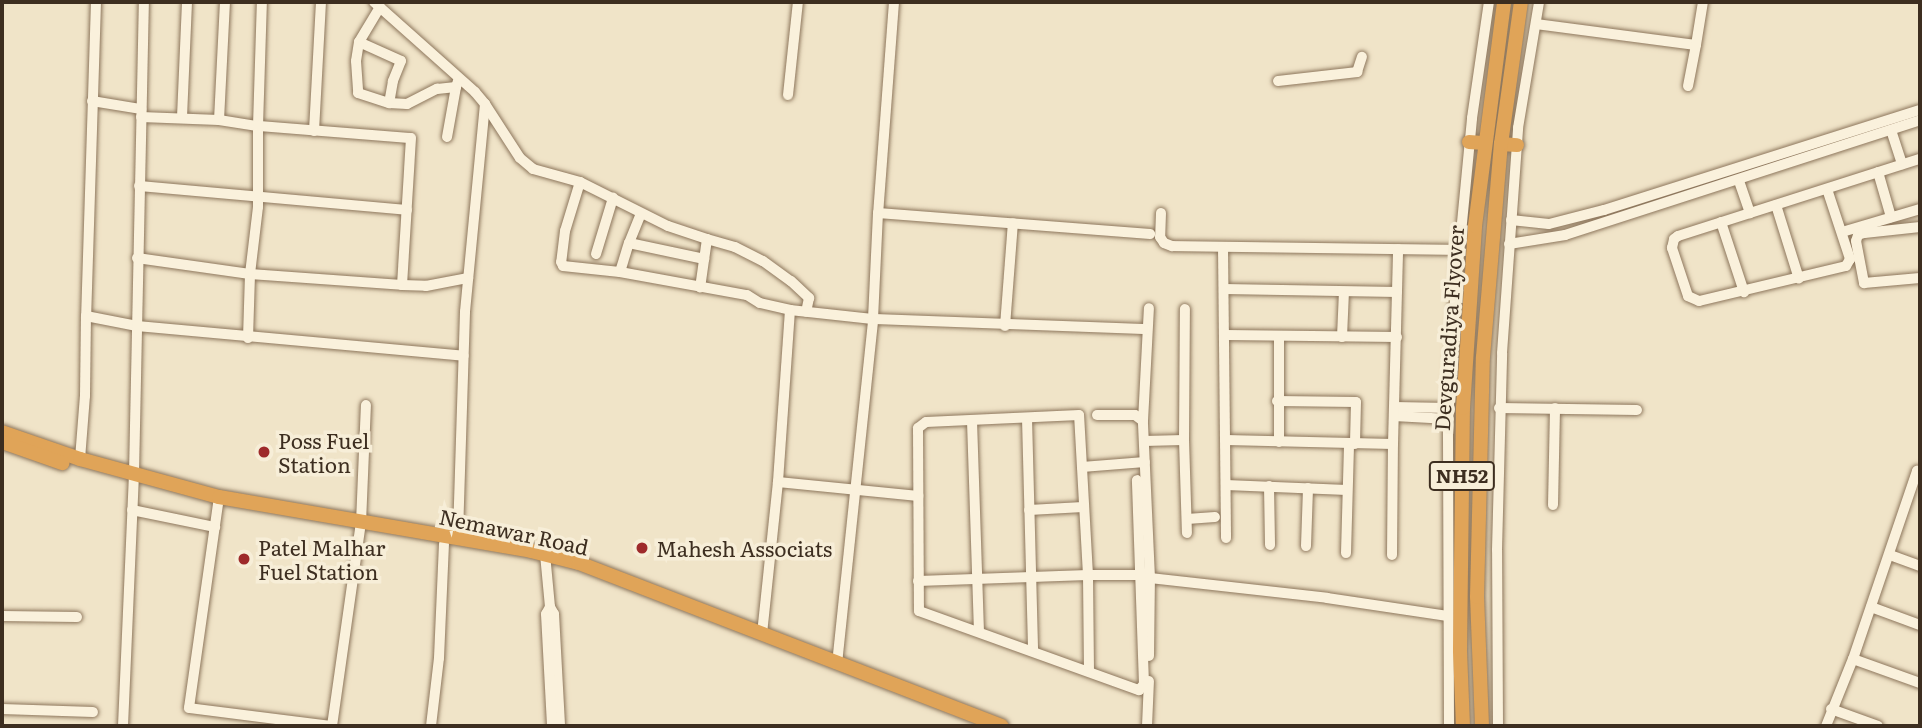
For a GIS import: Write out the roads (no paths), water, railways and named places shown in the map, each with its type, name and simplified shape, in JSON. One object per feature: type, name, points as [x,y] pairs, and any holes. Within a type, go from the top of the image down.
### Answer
[{"type":"highway","name":"NH52","points":[[1477,143],[1504,2]]},
{"type":"highway","name":"NH52","points":[[1501,144],[1521,2]]},
{"type":"highway","name":"Devguradiya Flyover","points":[[1463,726],[1460,650],[1463,408],[1475,226],[1477,143]]},
{"type":"highway","name":"Devguradiya Flyover","points":[[1482,726],[1477,597],[1483,357],[1501,144]]},
{"type":"highway","points":[[1501,144],[1517,145]]},
{"type":"highway","name":"Nemawar Road","points":[[2,432],[134,479]]},
{"type":"highway","name":"Nemawar Road","points":[[2,442],[219,501],[545,557],[602,571],[1002,726]]},
{"type":"highway","name":"Nemawar Road","points":[[545,557],[978,726]]},
{"type":"street","points":[[80,459],[85,396],[96,2]]},
{"type":"street","points":[[123,726],[134,479],[144,2]]},
{"type":"street","points":[[182,117],[187,2]]},
{"type":"street","points":[[219,120],[225,2]]},
{"type":"street","points":[[248,338],[257,196],[262,2]]},
{"type":"street","points":[[314,131],[321,2]]},
{"type":"street","points":[[788,95],[798,2]]},
{"type":"street","points":[[837,664],[873,319],[894,2]]},
{"type":"street","points":[[1449,726],[1449,414],[1459,250],[1477,143],[1489,2]]},
{"type":"street","points":[[1498,726],[1499,408],[1517,145],[1539,2]]},
{"type":"street","points":[[1688,86],[1703,2]]},
{"type":"street","points":[[457,83],[428,92],[407,104],[390,103],[357,92],[355,61],[359,43],[377,4],[457,83],[485,104],[524,163],[533,169],[580,182],[641,214],[735,247],[763,261],[809,298],[806,312]]},
{"type":"street","points":[[1536,24],[1696,46]]},
{"type":"street","points":[[359,43],[401,61],[393,81],[390,103]]},
{"type":"street","points":[[1278,81],[1357,72],[1362,57]]},
{"type":"street","points":[[447,137],[457,83]]},
{"type":"street","points":[[92,101],[141,113],[258,126],[411,138],[402,285]]},
{"type":"street","points":[[431,726],[451,541],[468,278],[485,104]]},
{"type":"street","points":[[1511,220],[1540,224],[1653,195],[1920,110]]},
{"type":"street","points":[[1509,244],[1565,235],[1739,181],[1920,120]]},
{"type":"street","points":[[1891,130],[1902,164]]},
{"type":"street","points":[[1827,189],[1850,259],[1846,266],[1699,301],[1688,296],[1672,248],[1674,239],[1721,222],[1920,159]]},
{"type":"street","points":[[1878,172],[1891,218]]},
{"type":"street","points":[[1739,181],[1750,213]]},
{"type":"street","points":[[580,182],[565,231],[562,265],[620,272],[747,295],[760,303],[806,312],[873,319],[1005,326],[1145,329]]},
{"type":"street","points":[[139,187],[407,210]]},
{"type":"street","points":[[596,254],[613,198]]},
{"type":"street","points":[[1776,205],[1799,279]]},
{"type":"street","points":[[1842,232],[1920,209]]},
{"type":"street","points":[[878,213],[1150,234]]},
{"type":"street","points":[[1161,213],[1160,237],[1164,243],[1223,247],[1459,250]]},
{"type":"street","points":[[620,272],[641,214]]},
{"type":"street","points":[[1721,222],[1744,292]]},
{"type":"street","points":[[1005,326],[1013,223]]},
{"type":"street","points":[[1540,224],[1543,239]]},
{"type":"street","points":[[1920,227],[1860,233],[1856,241],[1864,283],[1920,278]]},
{"type":"street","points":[[700,288],[707,239]]},
{"type":"street","points":[[629,243],[704,259]]},
{"type":"street","points":[[1223,247],[1226,538]]},
{"type":"street","points":[[1392,555],[1392,444],[1398,249]]},
{"type":"street","points":[[137,258],[250,274],[402,285],[426,286],[468,278]]},
{"type":"street","points":[[1224,289],[1397,292]]},
{"type":"street","points":[[1342,337],[1344,292]]},
{"type":"street","points":[[1147,726],[1150,578],[1143,421],[1149,308]]},
{"type":"street","points":[[1185,309],[1184,440],[1187,533]]},
{"type":"street","points":[[762,634],[778,482],[790,310]]},
{"type":"street","points":[[86,316],[137,326],[248,338],[464,356]]},
{"type":"street","points":[[1226,335],[1397,337]]},
{"type":"street","points":[[1279,336],[1279,442]]},
{"type":"street","points":[[1277,401],[1356,402],[1347,490],[1346,553]]},
{"type":"street","points":[[219,501],[189,708],[332,726],[360,527],[366,405]]},
{"type":"street","points":[[1499,408],[1637,410]]},
{"type":"street","points":[[1553,505],[1555,408]]},
{"type":"street","points":[[1394,412],[1449,414]]},
{"type":"street","points":[[1089,671],[1088,575],[1079,415],[926,422],[919,425],[919,611],[1139,690],[1143,688],[1136,480]]},
{"type":"street","points":[[1097,415],[1135,415],[1143,421]]},
{"type":"street","points":[[1027,418],[1033,651]]},
{"type":"street","points":[[972,421],[975,579],[979,631]]},
{"type":"street","points":[[1144,441],[1184,440]]},
{"type":"street","points":[[1226,440],[1392,444]]},
{"type":"street","points":[[1082,467],[1145,462]]},
{"type":"street","points":[[1826,726],[1853,659],[1917,471],[1920,472]]},
{"type":"street","points":[[778,482],[918,496]]},
{"type":"street","points":[[1226,485],[1347,490]]},
{"type":"street","points":[[1269,486],[1270,545]]},
{"type":"street","points":[[1306,546],[1308,488]]},
{"type":"street","points":[[1029,510],[1083,506]]},
{"type":"street","points":[[132,510],[215,527]]},
{"type":"street","points":[[1187,519],[1215,517]]},
{"type":"street","points":[[1890,555],[1920,566]]},
{"type":"street","points":[[545,557],[550,607],[554,614],[560,726]]},
{"type":"street","points":[[918,581],[1139,575],[1448,616]]},
{"type":"street","points":[[550,607],[546,614],[552,726]]},
{"type":"street","points":[[1871,607],[1920,625]]},
{"type":"street","points":[[2,616],[77,617]]},
{"type":"street","points":[[1853,659],[1920,683]]},
{"type":"street","points":[[2,709],[93,712]]},
{"type":"street","points":[[1831,709],[1878,726]]},
{"type":"place","name":"Poss Fuel Station","points":[[264,452]]},
{"type":"place","name":"Mahesh Associats","points":[[642,548]]},
{"type":"place","name":"Patel Malhar Fuel Station","points":[[244,559]]}]
